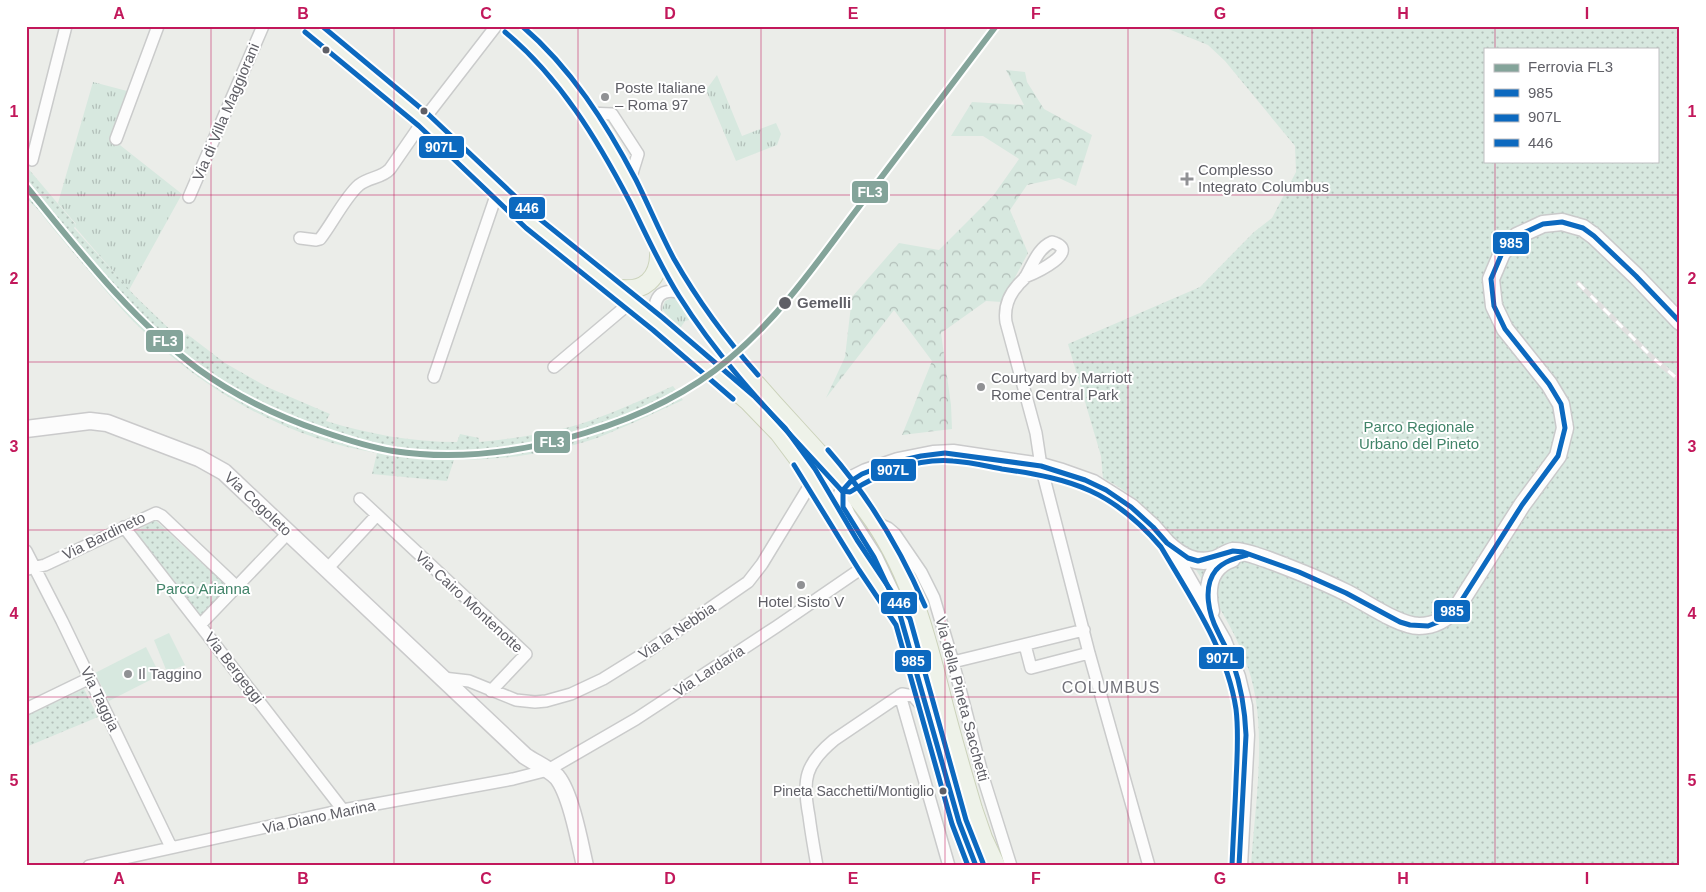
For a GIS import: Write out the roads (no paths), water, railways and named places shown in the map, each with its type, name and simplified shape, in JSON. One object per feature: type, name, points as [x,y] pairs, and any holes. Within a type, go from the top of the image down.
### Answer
[{"type":"main road","points":[[310,26],[424,120],[531,222],[658,324],[772,425],[813,480],[865,566],[903,622],[960,828],[976,866]]},
{"type":"main road","name":"Via della Pineta Sacchetti","points":[[510,26],[523,36],[547,62],[588,113],[629,184],[659,246],[686,294],[740,367],[847,484],[875,522],[903,574],[918,610],[973,809],[983,838],[996,866]]},
{"type":"main road","points":[[614,288],[632,290],[641,287],[649,281],[659,265],[659,246]]},
{"type":"street","points":[[32,160],[66,26]]},
{"type":"street","points":[[116,139],[158,26]]},
{"type":"street","name":"Via di Villa Maggiorani","points":[[189,198],[263,26]]},
{"type":"street","points":[[300,238],[320,239],[355,189],[363,182],[382,175],[390,169],[424,120],[496,26]]},
{"type":"street","points":[[434,377],[498,190]]},
{"type":"street","points":[[1167,544],[1182,555],[1198,561],[1214,559],[1233,551],[1243,552],[1307,575],[1405,624],[1418,626],[1434,624],[1443,620],[1454,610],[1522,505],[1558,456],[1565,428],[1560,404],[1549,384],[1505,329],[1494,306],[1491,279],[1502,254],[1517,236],[1544,224],[1562,222],[1582,228],[1594,236],[1636,276],[1680,322]]},
{"type":"street","points":[[1025,277],[1011,294],[1005,307],[1005,317],[1036,433],[1041,466],[1090,653],[1149,866]]},
{"type":"street","points":[[658,324],[655,309],[659,296],[668,291],[675,290],[686,294]]},
{"type":"street","points":[[554,367],[631,302]]},
{"type":"street","name":"Via Cogoleto","points":[[26,429],[90,421],[112,424],[199,458],[216,467],[240,486],[525,756],[556,777],[564,789],[585,866]]},
{"type":"street","points":[[903,622],[874,557],[843,507],[842,494],[847,484],[854,478],[898,461],[933,454],[953,453],[1041,466],[1086,480],[1116,496],[1139,513],[1167,544],[1214,623],[1233,662],[1245,714],[1246,751],[1239,866]]},
{"type":"street","name":"Via la Nebbia","points":[[491,691],[522,701],[540,702],[560,698],[603,679],[641,655],[726,598],[752,578],[813,480]]},
{"type":"street","name":"Via Cairo Montenotte","points":[[360,499],[526,654],[491,691]]},
{"type":"street","name":"Via Bardineto","points":[[30,568],[44,565],[153,513],[158,513],[237,587]]},
{"type":"street","points":[[327,569],[377,515]]},
{"type":"street","name":"Via della Pineta Sacchetti","points":[[875,522],[892,531],[921,572],[934,598],[983,777],[1011,866]]},
{"type":"street","name":"Via Bergeggi","points":[[124,527],[343,810]]},
{"type":"street","points":[[200,625],[289,532]]},
{"type":"street","name":"Via Taggia","points":[[26,552],[30,568],[90,678],[171,847]]},
{"type":"street","points":[[1214,623],[1208,598],[1210,579],[1221,564],[1250,555]]},
{"type":"street","name":"Via Lardaria","points":[[548,770],[636,719],[768,633],[865,566]]},
{"type":"street","points":[[953,662],[1084,630]]},
{"type":"street","points":[[1025,645],[1031,668],[1090,653]]},
{"type":"street","points":[[26,709],[90,678]]},
{"type":"street","points":[[443,678],[469,681],[491,691]]},
{"type":"street","points":[[817,866],[805,791],[809,769],[817,756],[824,749],[900,696],[906,694],[913,696],[928,714]]},
{"type":"street","points":[[900,696],[949,866]]},
{"type":"street","name":"Via Diano Marina","points":[[89,866],[343,810],[548,770]]},
{"type":"railway","points":[[1578,283],[1653,358],[1680,381]]},
{"type":"rail line","name":"FL3","points":[[26,186],[107,283],[150,328],[198,369],[242,397],[305,425],[347,440],[393,451],[417,454],[466,455],[514,450],[562,440],[605,427],[643,412],[679,394],[729,359],[764,327],[795,291],[996,26]]},
{"type":"place","name":"Poste Italiane – Roma 97","points":[[605,97]]},
{"type":"place","name":"Complesso Integrato Columbus","points":[[1187,179]]},
{"type":"place","name":"Gemelli","points":[[785,303]]},
{"type":"place","name":"Courtyard by Marriott Rome Central Park","points":[[981,387]]},
{"type":"place","name":"Hotel Sisto V","points":[[801,585]]},
{"type":"place","name":"Il Taggino","points":[[128,674]]},
{"type":"place","name":"Pineta Sacchetti/Montiglio","points":[[943,791]]},
{"type":"district","name":"COLUMBUS","points":[[1111,687]]},
{"type":"park label","name":"Parco Regionale Urbano del Pineto","points":[[1419,436]]},
{"type":"park label","name":"Parco Arianna","points":[[203,589]]}]
